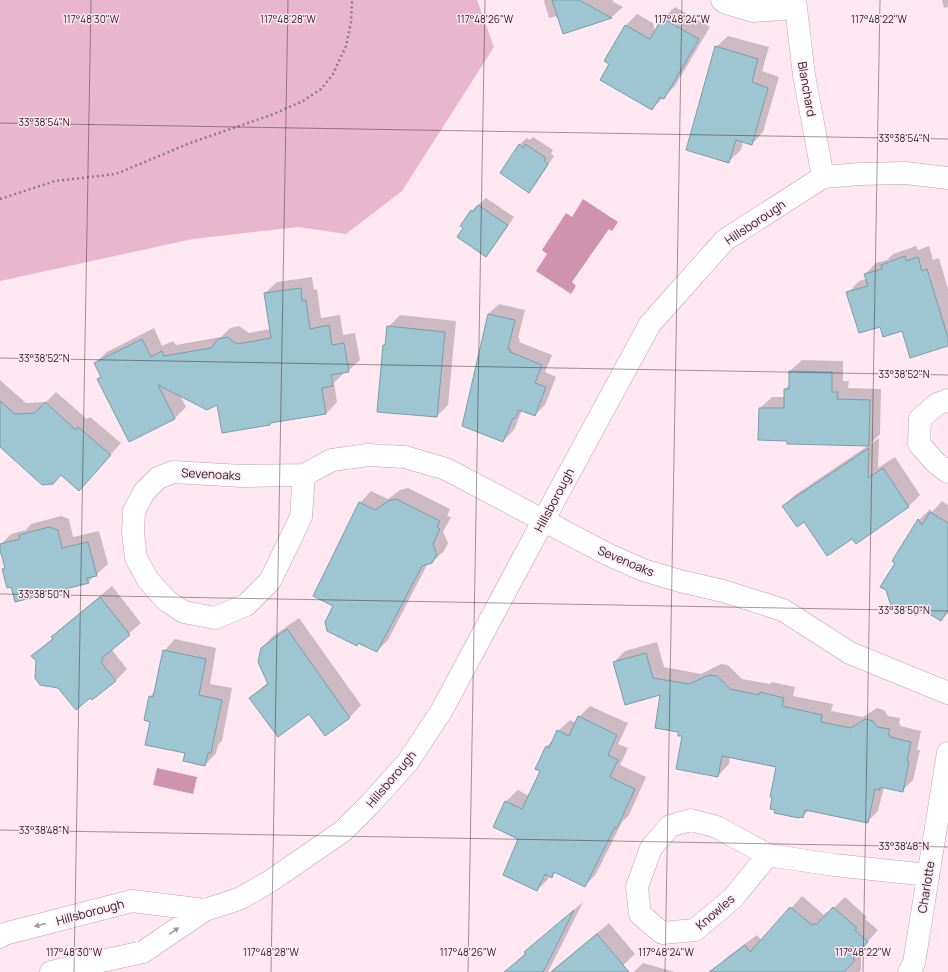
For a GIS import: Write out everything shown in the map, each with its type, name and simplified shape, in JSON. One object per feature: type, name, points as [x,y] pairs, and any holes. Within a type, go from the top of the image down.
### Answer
[{"type":"street","points":[[722,0],[726,3],[753,12],[795,4]]},
{"type":"street","name":"Blanchard","points":[[795,4],[804,75],[823,177]]},
{"type":"street","name":"Hillsborough","points":[[51,972],[143,952],[205,910],[239,898],[269,882],[343,831],[369,805],[407,763],[442,710],[542,520],[650,324],[725,240],[823,177],[860,174],[906,173],[948,178]]},
{"type":"street","points":[[948,400],[937,404],[920,419],[919,444],[936,463],[948,472]]},
{"type":"street","name":"Sevenoaks","points":[[304,475],[301,517],[270,581],[246,605],[215,618],[184,612],[167,601],[148,580],[136,558],[133,533],[134,511],[144,492],[158,478],[173,472],[242,476],[304,475],[332,460],[368,455],[405,457],[446,469],[607,554],[643,570],[680,581],[723,591],[783,610],[850,653],[948,693]]},
{"type":"street","name":"Charlotte","points":[[909,972],[914,963],[948,753]]},
{"type":"street","name":"Knowles","points":[[768,855],[733,898],[695,930],[662,933],[640,914],[637,887],[652,848],[670,826],[691,820],[717,828],[768,855],[834,865],[928,875]]},
{"type":"street","name":"Hillsborough","points":[[0,937],[4,934],[132,901],[205,910]]},
{"type":"path","points":[[0,199],[55,181],[116,174],[190,143],[271,115],[303,101],[321,89],[333,74],[346,46],[351,22],[352,0]]},
{"type":"shaded area","points":[[0,0],[477,0],[494,47],[402,191],[346,234],[298,227],[193,239],[0,281]]},
{"type":"shaded area","points":[[583,199],[618,222],[612,231],[609,229],[572,282],[576,286],[571,294],[536,271],[547,254],[542,250],[566,213],[572,217]]},
{"type":"shaded area","points":[[157,768],[197,777],[193,794],[153,785]]},
{"type":"building","points":[[552,0],[579,0],[612,18],[563,34]]},
{"type":"building","points":[[662,18],[699,39],[664,99],[660,97],[652,110],[600,80],[609,64],[604,61],[625,25],[650,39]]},
{"type":"building","points":[[715,46],[758,59],[752,82],[768,88],[752,145],[736,140],[729,163],[686,150]]},
{"type":"building","points":[[519,144],[523,148],[525,144],[546,158],[544,161],[548,164],[529,193],[500,173]]},
{"type":"building","points":[[478,205],[508,225],[486,257],[457,237],[463,228],[460,226],[471,210],[473,212]]},
{"type":"building","points":[[905,256],[906,261],[918,257],[922,271],[927,269],[948,338],[948,346],[910,358],[902,331],[883,337],[880,327],[859,333],[846,292],[868,286],[864,274],[882,269],[881,265]]},
{"type":"building","points":[[301,288],[302,301],[306,300],[310,329],[329,325],[332,345],[344,343],[349,372],[331,375],[333,386],[322,388],[326,414],[270,423],[270,425],[222,433],[217,405],[207,410],[158,385],[175,419],[129,442],[97,379],[101,377],[94,363],[142,339],[151,357],[162,351],[164,356],[211,348],[218,339],[227,337],[237,344],[271,338],[264,293]]},
{"type":"building","points":[[488,314],[515,320],[508,349],[511,350],[510,352],[542,365],[535,383],[546,387],[535,416],[519,410],[515,419],[513,418],[503,442],[462,426]]},
{"type":"building","points":[[387,326],[445,332],[437,417],[377,412],[383,345],[385,345]]},
{"type":"building","points":[[789,371],[832,372],[832,392],[838,392],[837,399],[870,400],[869,446],[787,444],[787,441],[758,440],[759,408],[784,408],[784,389],[789,389]]},
{"type":"building","points":[[0,401],[15,414],[35,413],[45,402],[76,430],[78,427],[111,455],[79,491],[61,475],[53,484],[42,485],[0,447]]},
{"type":"building","points":[[869,448],[868,478],[883,468],[909,507],[856,544],[852,539],[827,556],[804,522],[797,527],[782,506]]},
{"type":"building","points":[[396,499],[440,521],[437,527],[440,529],[433,544],[437,555],[432,563],[422,566],[377,652],[358,643],[357,646],[327,631],[325,622],[333,606],[313,596],[359,502],[375,510],[388,501]]},
{"type":"building","points":[[930,512],[948,523],[948,610],[941,621],[921,609],[916,616],[906,609],[899,611],[891,606],[886,590],[880,587],[895,563],[892,561],[918,519],[922,525]]},
{"type":"building","points":[[49,527],[58,530],[62,548],[88,542],[97,576],[86,578],[89,583],[15,602],[11,587],[7,588],[2,569],[5,568],[0,550],[0,544],[20,539],[19,535]]},
{"type":"building","points":[[100,597],[130,635],[102,658],[103,660],[101,662],[116,681],[92,700],[90,698],[76,710],[58,688],[40,685],[35,678],[36,661],[31,656],[53,639],[51,637]]},
{"type":"building","points":[[287,629],[350,718],[325,736],[309,714],[278,737],[249,698],[268,684],[258,662],[261,648]]},
{"type":"building","points":[[163,650],[206,659],[199,695],[222,700],[211,753],[208,753],[205,766],[183,761],[185,753],[145,745],[150,722],[144,720],[149,696],[153,697]]},
{"type":"building","points":[[646,653],[653,678],[689,684],[709,675],[717,676],[730,689],[759,695],[760,692],[784,698],[782,706],[822,715],[821,722],[851,728],[865,719],[873,721],[877,727],[890,729],[888,735],[890,735],[890,737],[911,742],[903,792],[880,787],[880,790],[875,789],[868,823],[805,810],[803,818],[799,818],[774,813],[775,810],[770,809],[772,797],[770,797],[776,767],[722,756],[718,777],[676,769],[682,736],[678,736],[678,732],[655,728],[660,695],[625,705],[613,662]]},
{"type":"building","points":[[578,716],[617,735],[608,755],[618,760],[610,777],[635,789],[617,828],[615,827],[585,887],[554,872],[552,878],[545,874],[537,891],[503,875],[518,839],[493,827],[505,801],[522,809],[540,771],[535,769],[546,746],[549,748],[557,730],[569,736]]},
{"type":"building","points":[[790,907],[812,925],[814,923],[816,925],[833,907],[857,928],[855,930],[868,942],[844,972],[709,972],[745,945],[750,952]]},
{"type":"building","points":[[574,910],[543,972],[504,972],[526,954],[524,952]]},
{"type":"building","points":[[597,934],[629,972],[551,972]]}]
